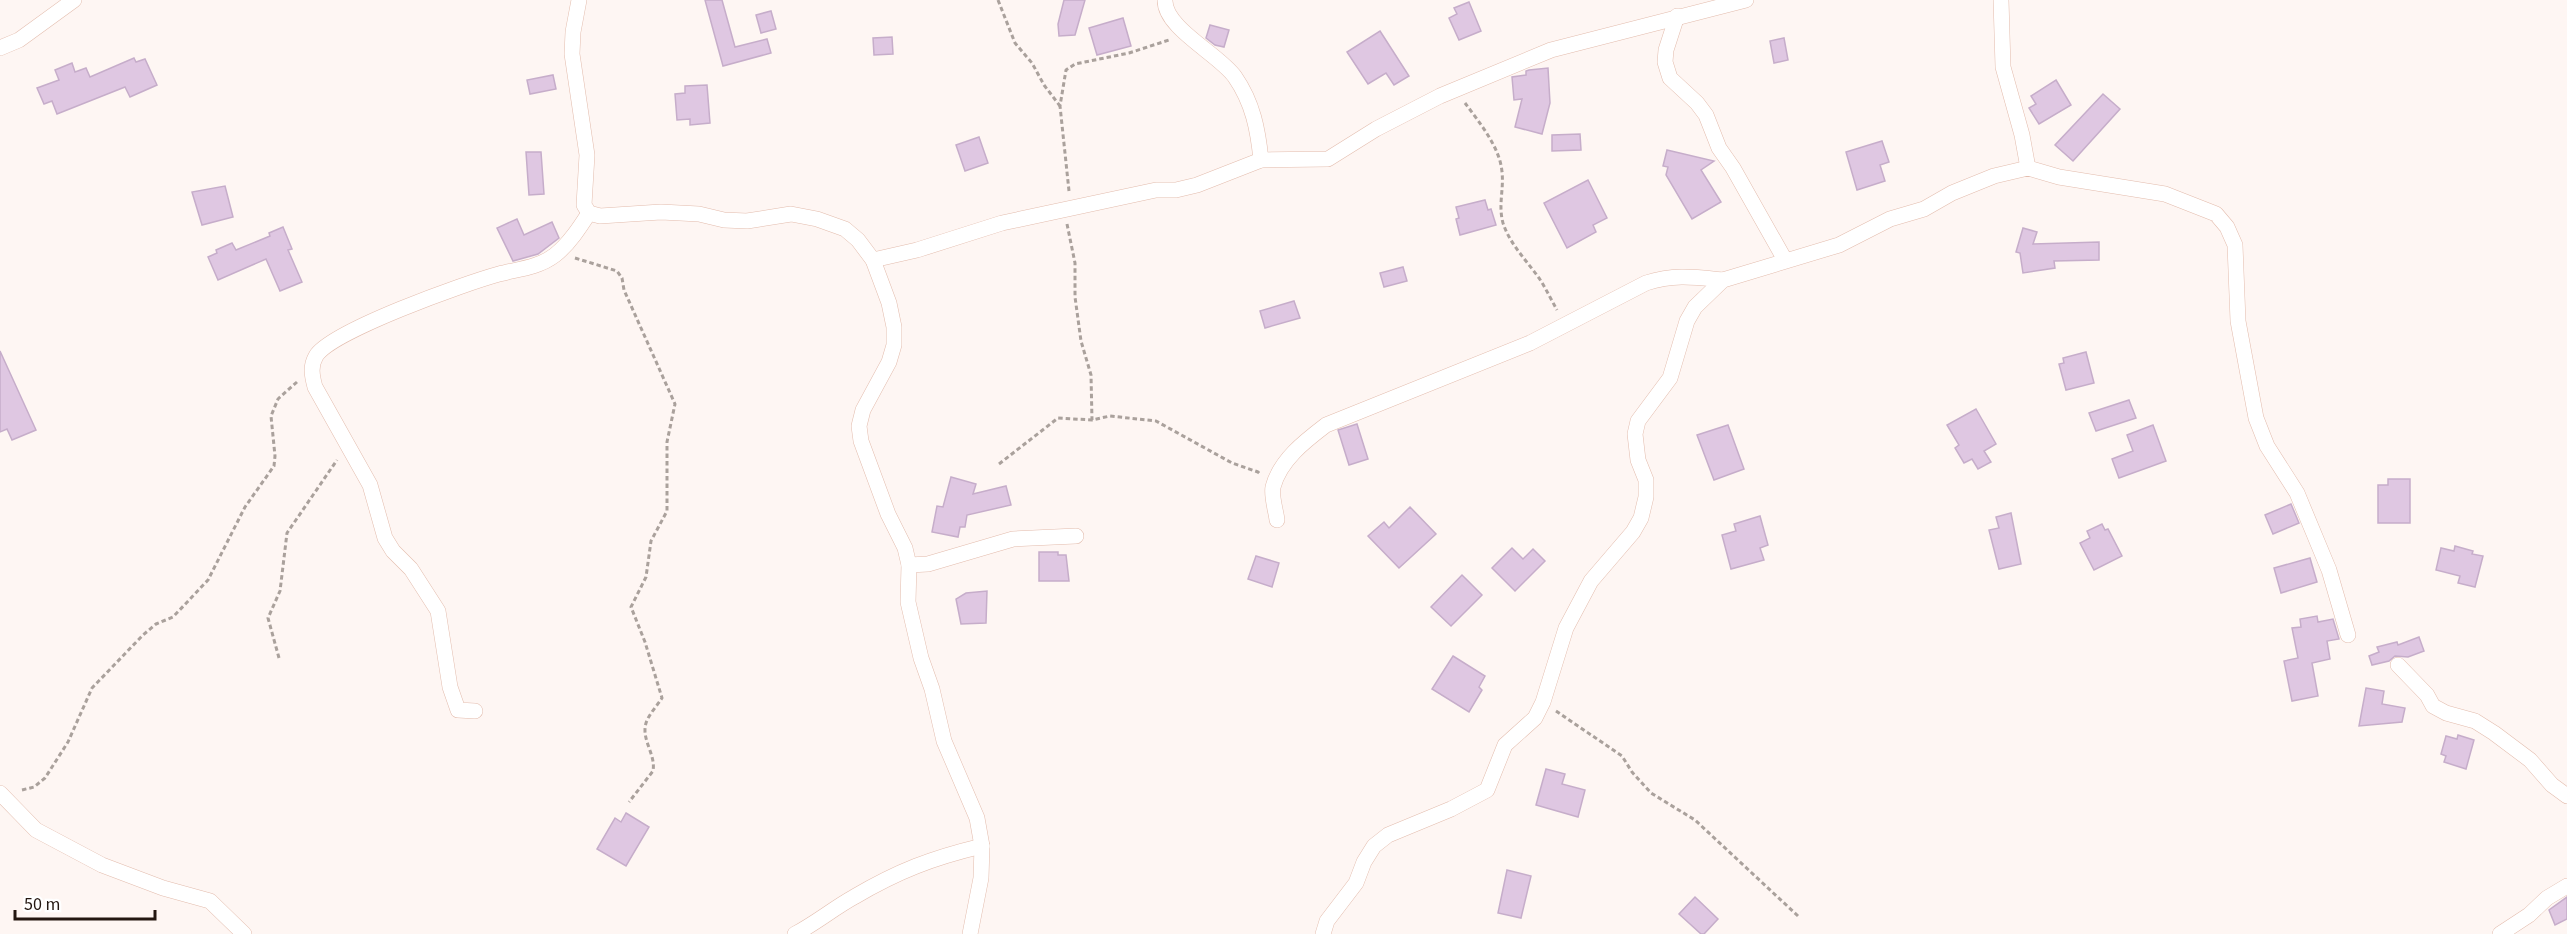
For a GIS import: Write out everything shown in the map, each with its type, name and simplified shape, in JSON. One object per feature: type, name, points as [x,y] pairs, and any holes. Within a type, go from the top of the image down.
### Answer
[{"type":"street","points":[[0,48],[19,40],[74,0]]},
{"type":"street","points":[[579,0],[573,32],[572,54],[587,155],[584,205],[590,213],[600,216],[661,212],[699,214],[724,220],[747,221],[791,214],[845,228],[858,240],[873,260],[889,303],[894,327],[894,345],[889,362],[863,410],[859,426],[861,441],[888,514],[905,548],[909,565],[908,602],[921,658],[932,689],[944,741],[977,818],[982,846],[981,878],[970,934]]},
{"type":"street","points":[[1165,0],[1171,18],[1234,75],[1250,101],[1258,129],[1261,160]]},
{"type":"street","points":[[873,260],[917,250],[1002,223],[1156,190],[1176,190],[1197,185],[1261,160],[1328,159],[1404,114],[1551,50],[1746,0]]},
{"type":"street","points":[[2001,0],[2003,67],[2022,135],[2028,168]]},
{"type":"street","points":[[1677,16],[1666,50],[1665,62],[1670,78],[1697,103],[1706,115],[1719,148],[1733,168],[1785,260]]},
{"type":"street","points":[[0,34],[19,40]]},
{"type":"street","points":[[1277,520],[1272,488],[1282,468],[1299,445],[1326,425],[1520,348],[1646,283],[1665,277],[1724,280],[1839,245],[1890,219],[1924,209],[1952,193],[1994,176],[2028,168],[2059,177],[2165,194],[2216,214],[2227,227],[2235,245],[2238,321],[2256,418],[2267,446],[2297,493],[2329,570],[2348,635]]},
{"type":"street","points":[[475,711],[458,710],[450,687],[438,611],[411,569],[393,551],[385,538],[370,485],[315,387],[311,373],[314,358],[328,343],[431,297],[499,274],[529,268],[555,255],[574,236],[590,213]]},
{"type":"street","points":[[1323,934],[1328,921],[1356,883],[1364,862],[1374,846],[1388,835],[1451,809],[1487,790],[1505,746],[1535,718],[1543,702],[1566,628],[1591,581],[1633,532],[1641,518],[1646,497],[1646,480],[1638,460],[1635,434],[1638,421],[1670,378],[1687,321],[1695,307],[1724,280]]},
{"type":"street","points":[[909,565],[928,564],[1013,539],[1076,536]]},
{"type":"street","points":[[2398,665],[2427,695],[2433,706],[2446,713],[2475,721],[2494,733],[2530,760],[2567,796]]},
{"type":"street","points":[[0,793],[36,830],[102,865],[163,888],[210,901],[244,934]]},
{"type":"street","points":[[795,934],[852,897],[904,870],[937,857],[982,846]]},
{"type":"street","points":[[2500,934],[2529,915],[2547,898],[2567,886]]},
{"type":"path","points":[[998,0],[1015,43],[1032,63],[1044,85],[1060,105]]},
{"type":"path","points":[[1092,420],[1090,375],[1081,341],[1075,297],[1075,263],[1067,225],[1068,173],[1061,131],[1060,105],[1066,70],[1075,64],[1129,53],[1188,35]]},
{"type":"path","points":[[1457,90],[1485,132],[1500,160],[1503,173],[1500,200],[1503,224],[1541,281],[1565,325]]},
{"type":"path","points":[[555,255],[585,259],[617,271],[622,278],[632,311],[675,404],[667,442],[667,511],[651,541],[646,577],[631,607],[645,642],[662,698],[647,721],[645,731],[652,752],[653,771],[629,802]]},
{"type":"path","points":[[18,791],[34,787],[45,778],[68,742],[92,688],[143,635],[156,624],[173,617],[207,580],[245,507],[274,466],[271,416],[278,399],[293,384],[311,373]]},
{"type":"path","points":[[999,464],[1058,418],[1092,420],[1110,416],[1156,421],[1232,463],[1258,472],[1272,488]]},
{"type":"path","points":[[279,658],[268,618],[280,591],[287,533],[348,443]]},
{"type":"path","points":[[1543,702],[1622,756],[1632,772],[1651,793],[1695,820],[1798,916]]},
{"type":"building","points":[[705,0],[722,0],[735,47],[767,39],[771,53],[723,66]]},
{"type":"building","points":[[1064,0],[1085,0],[1075,35],[1059,36],[1058,24]]},
{"type":"building","points":[[1469,2],[1481,31],[1459,40],[1449,18],[1457,14],[1454,8]]},
{"type":"building","points":[[771,11],[776,29],[761,33],[756,15]]},
{"type":"building","points":[[1123,18],[1131,46],[1097,55],[1089,28]]},
{"type":"building","points":[[1210,25],[1229,30],[1224,47],[1215,45],[1206,38]]},
{"type":"building","points":[[1380,31],[1409,76],[1394,85],[1386,73],[1368,84],[1347,52]]},
{"type":"building","points":[[892,37],[893,54],[874,55],[873,38]]},
{"type":"building","points":[[1784,38],[1788,60],[1774,63],[1770,41]]},
{"type":"building","points":[[134,58],[136,62],[145,59],[157,85],[130,97],[125,87],[57,114],[52,101],[44,104],[37,88],[59,80],[55,70],[72,63],[75,72],[86,68],[90,77]]},
{"type":"building","points":[[1548,68],[1550,103],[1542,134],[1515,127],[1522,99],[1514,100],[1512,77],[1526,75],[1526,71],[1529,70]]},
{"type":"building","points":[[553,75],[556,89],[530,94],[527,80]]},
{"type":"building","points":[[2056,80],[2071,105],[2039,124],[2029,108],[2036,104],[2031,96]]},
{"type":"building","points":[[707,85],[710,123],[690,125],[690,119],[677,120],[675,94],[685,93],[685,86]]},
{"type":"building","points":[[2103,94],[2120,109],[2073,161],[2055,145]]},
{"type":"building","points":[[1580,134],[1581,150],[1552,151],[1552,135]]},
{"type":"building","points":[[979,137],[988,163],[965,171],[956,145]]},
{"type":"building","points":[[1882,141],[1889,162],[1880,165],[1885,181],[1857,190],[1846,152]]},
{"type":"building","points":[[1667,150],[1714,161],[1701,170],[1721,202],[1692,219],[1666,175],[1668,167],[1663,166]]},
{"type":"building","points":[[526,152],[541,152],[544,194],[529,195]]},
{"type":"building","points":[[1588,180],[1607,218],[1593,225],[1596,232],[1567,248],[1544,203]]},
{"type":"building","points":[[225,186],[233,217],[202,225],[192,192]]},
{"type":"building","points":[[1485,200],[1488,210],[1491,209],[1496,225],[1460,235],[1456,207]]},
{"type":"building","points":[[517,219],[524,235],[552,222],[559,238],[538,254],[513,261],[497,228]]},
{"type":"building","points":[[283,227],[292,249],[288,250],[302,282],[280,291],[266,259],[218,280],[208,257],[217,253],[216,250],[232,243],[236,250],[270,236],[269,233]]},
{"type":"building","points":[[2023,228],[2037,232],[2033,244],[2099,242],[2099,260],[2054,261],[2055,268],[2023,273],[2020,253],[2016,252]]},
{"type":"building","points":[[1403,267],[1407,281],[1384,287],[1380,273]]},
{"type":"building","points":[[1294,301],[1300,318],[1265,328],[1260,311]]},
{"type":"building","points":[[0,351],[36,430],[12,440],[7,429],[0,432]]},
{"type":"building","points":[[2086,352],[2094,383],[2066,390],[2059,364],[2064,363],[2063,358]]},
{"type":"building","points":[[2129,400],[2136,418],[2096,431],[2089,413]]},
{"type":"building","points":[[1976,409],[1996,444],[1984,451],[1991,462],[1978,469],[1972,459],[1964,463],[1955,448],[1959,445],[1947,425]]},
{"type":"building","points":[[1357,424],[1368,459],[1349,465],[1338,430]]},
{"type":"building","points":[[1728,425],[1744,469],[1714,480],[1697,435]]},
{"type":"building","points":[[2153,425],[2166,461],[2119,478],[2112,459],[2133,451],[2127,435]]},
{"type":"building","points":[[951,477],[976,484],[973,494],[1006,486],[1011,505],[967,515],[965,527],[960,527],[958,537],[932,532],[937,506],[943,507]]},
{"type":"building","points":[[2388,479],[2410,479],[2410,523],[2378,523],[2378,485],[2388,485]]},
{"type":"building","points":[[2291,504],[2299,523],[2273,534],[2265,515]]},
{"type":"building","points":[[1410,507],[1436,534],[1399,568],[1368,536],[1384,522],[1389,528]]},
{"type":"building","points":[[2011,513],[2021,564],[1999,569],[1989,530],[1999,528],[1996,517]]},
{"type":"building","points":[[1760,516],[1768,545],[1760,548],[1764,560],[1731,569],[1722,535],[1736,531],[1734,524]]},
{"type":"building","points":[[2102,524],[2105,530],[2108,529],[2122,556],[2094,570],[2080,543],[2090,538],[2087,531]]},
{"type":"building","points":[[2455,546],[2473,551],[2472,554],[2483,556],[2475,587],[2458,583],[2460,576],[2436,570],[2441,548],[2454,551]]},
{"type":"building","points":[[1512,548],[1523,559],[1533,549],[1545,561],[1515,591],[1492,568]]},
{"type":"building","points":[[1039,552],[1058,552],[1058,555],[1066,555],[1069,581],[1039,581]]},
{"type":"building","points":[[1256,556],[1279,563],[1272,587],[1248,579]]},
{"type":"building","points":[[2310,558],[2317,582],[2281,593],[2274,568]]},
{"type":"building","points":[[1462,575],[1482,595],[1451,626],[1431,607]]},
{"type":"building","points":[[987,591],[986,623],[961,624],[956,599],[966,593]]},
{"type":"building","points":[[2317,616],[2318,622],[2333,619],[2339,639],[2327,641],[2330,659],[2312,663],[2318,696],[2292,701],[2284,661],[2298,658],[2292,628],[2301,627],[2300,619]]},
{"type":"building","points":[[2419,637],[2424,651],[2408,657],[2395,656],[2389,661],[2372,665],[2369,656],[2379,652],[2377,647],[2397,642],[2398,645]]},
{"type":"building","points":[[1453,656],[1485,676],[1479,687],[1482,690],[1469,712],[1432,689]]},
{"type":"building","points":[[2366,688],[2384,691],[2382,704],[2405,708],[2402,722],[2359,726]]},
{"type":"building","points":[[2458,735],[2474,740],[2466,769],[2444,762],[2446,756],[2441,754],[2446,736],[2457,739]]},
{"type":"building","points":[[1546,769],[1565,774],[1562,784],[1585,790],[1578,817],[1536,805]]},
{"type":"building","points":[[626,813],[649,827],[626,866],[597,849],[615,818],[621,822]]},
{"type":"building","points":[[1507,870],[1531,876],[1521,918],[1498,913]]},
{"type":"building","points":[[1695,897],[1718,919],[1704,934],[1701,934],[1679,914]]},
{"type":"building","points":[[2567,897],[2567,919],[2555,925],[2549,910]]}]
